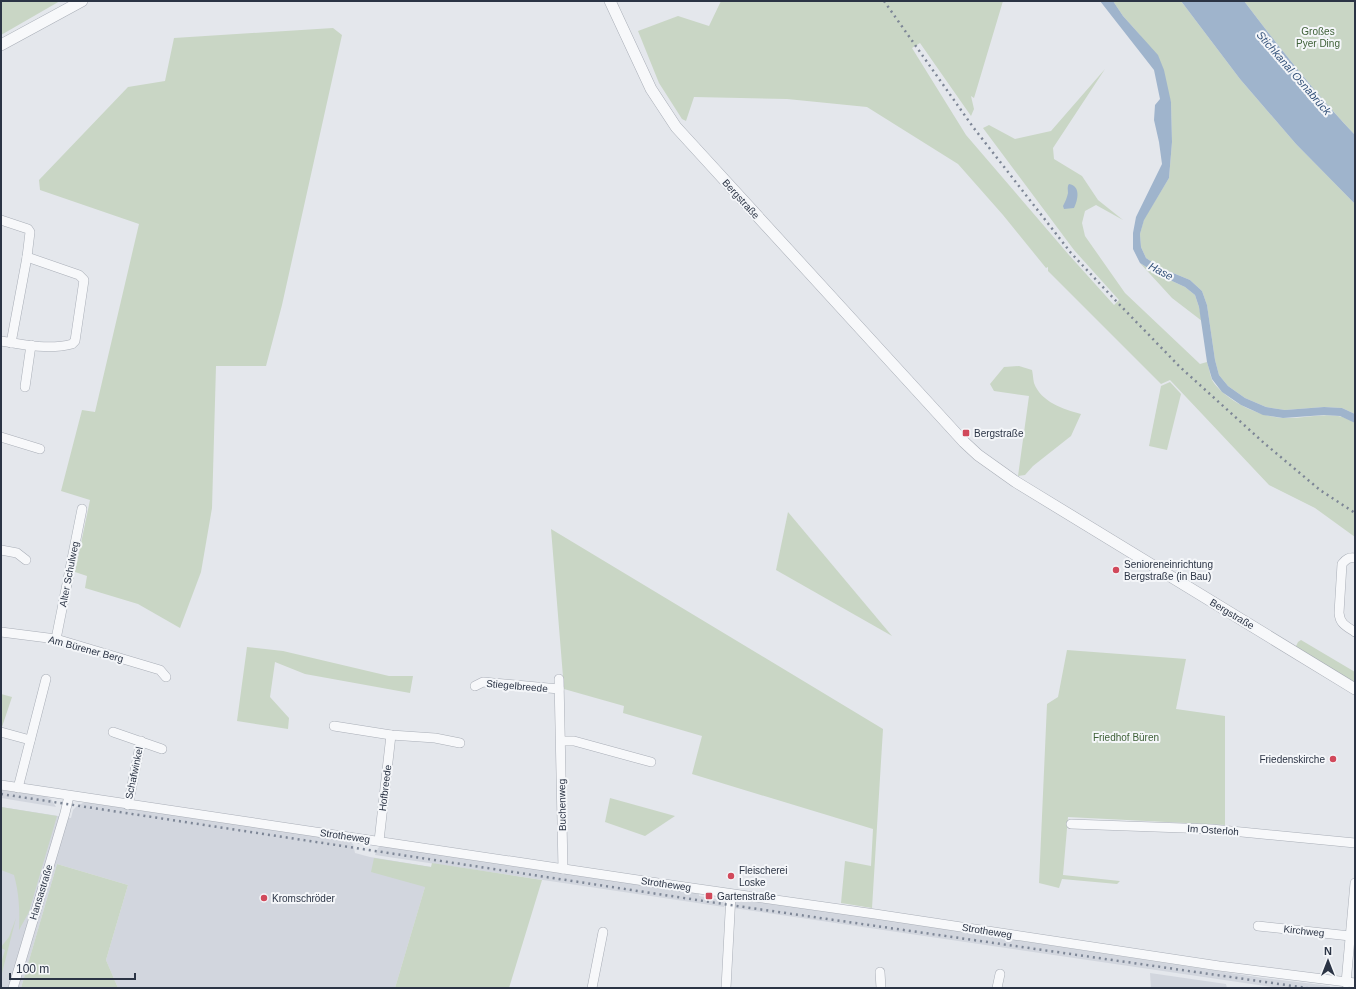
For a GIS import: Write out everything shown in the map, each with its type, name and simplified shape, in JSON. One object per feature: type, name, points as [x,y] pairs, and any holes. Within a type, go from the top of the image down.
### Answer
[{"type":"street","points":[[1,45],[82,1]]},
{"type":"street","name":"Bergstraße","points":[[610,1],[651,89],[676,128],[964,442],[978,455],[1016,482],[1355,689]]},
{"type":"street","points":[[1,220],[28,228],[30,232],[11,343]]},
{"type":"street","points":[[1,341],[62,347],[74,342],[84,280],[79,275],[26,257]]},
{"type":"street","points":[[25,387],[31,345]]},
{"type":"street","points":[[1,436],[40,449]]},
{"type":"street","name":"Alter Schulweg","points":[[56,639],[82,509]]},
{"type":"street","points":[[1,550],[17,553],[26,560]]},
{"type":"street","points":[[1355,558],[1350,557],[1342,564],[1339,613],[1339,620],[1355,632]]},
{"type":"street","name":"Am Bürener Berg","points":[[1,632],[56,639],[160,670],[166,677]]},
{"type":"street","points":[[18,788],[46,679]]},
{"type":"street","name":"Buchenweg","points":[[559,679],[563,869]]},
{"type":"street","name":"Stiegelbreede","points":[[475,686],[483,682],[559,690]]},
{"type":"street","points":[[334,726],[392,735],[436,738],[460,743]]},
{"type":"street","points":[[1,732],[30,740]]},
{"type":"street","name":"Schafwinkel","points":[[113,732],[162,749]]},
{"type":"street","name":"Hofbreede","points":[[379,841],[392,735]]},
{"type":"street","points":[[561,740],[574,740],[651,762]]},
{"type":"street","name":"Schafwinkel","points":[[128,805],[141,741]]},
{"type":"street","name":"Strotheweg","points":[[1,786],[1226,967],[1351,983]]},
{"type":"street","name":"Hansastraße","points":[[12,988],[66,813],[69,796]]},
{"type":"street","name":"Im Osterloh","points":[[1070,824],[1211,829],[1355,843]]},
{"type":"street","points":[[1351,983],[1350,936],[1355,883]]},
{"type":"street","points":[[726,988],[731,894]]},
{"type":"street","name":"Kirchweg","points":[[1258,926],[1350,936]]},
{"type":"street","points":[[592,988],[602,932]]},
{"type":"street","points":[[880,972],[881,988]]},
{"type":"street","points":[[997,988],[1000,974]]},
{"type":"shaded area","points":[[1,790],[45,796],[51,799],[56,807],[1,798]]},
{"type":"shaded area","points":[[83,803],[349,841],[353,844],[355,853],[370,857],[431,867],[395,988],[118,988],[106,960],[128,885],[57,864],[21,988],[1,988],[1,807],[71,818],[73,810]]},
{"type":"shaded area","points":[[381,846],[699,894],[699,896],[723,900],[724,907],[375,855],[378,848]]},
{"type":"shaded area","points":[[741,900],[873,918],[1263,978],[1330,986],[1330,988],[1279,988],[733,908],[736,901]]},
{"type":"shaded area","points":[[1150,973],[1226,984],[1227,988],[1151,988]]},
{"type":"green space","points":[[1,1],[60,1],[1,35]]},
{"type":"green space","points":[[721,1],[1003,1],[974,98],[971,96],[974,109],[971,116],[920,43],[912,48],[966,135],[1114,305],[1119,300],[1074,250],[983,128],[989,125],[1015,139],[1051,131],[1105,69],[1053,148],[1054,159],[1082,176],[1098,200],[1123,220],[1096,205],[1085,211],[1082,223],[1085,236],[1125,293],[1200,364],[1207,362],[1212,380],[1234,401],[1254,411],[1274,417],[1290,418],[1331,415],[1342,417],[1355,423],[1355,537],[1315,508],[1269,485],[1170,380],[1161,384],[1048,271],[1048,267],[1046,268],[1003,215],[958,164],[867,107],[787,99],[694,97],[686,121],[682,119],[659,83],[638,31],[678,16],[709,26]]},
{"type":"green space","points":[[1113,1],[1181,1],[1240,79],[1296,144],[1355,204],[1355,414],[1342,408],[1324,407],[1285,410],[1266,407],[1245,398],[1228,386],[1219,375],[1215,360],[1207,305],[1202,291],[1190,280],[1161,268],[1146,258],[1141,247],[1140,234],[1144,219],[1169,178],[1172,142],[1171,102],[1140,35],[1123,16]]},
{"type":"green space","name":"Großes Pyer Ding","points":[[1244,1],[1355,1],[1355,135],[1298,70]]},
{"type":"green space","points":[[333,28],[342,35],[282,305],[266,366],[216,366],[212,508],[201,572],[180,628],[138,604],[85,588],[87,576],[75,572],[90,500],[61,491],[82,410],[95,412],[139,224],[40,190],[39,180],[128,87],[165,81],[174,38]]},
{"type":"green space","points":[[1140,263],[1159,275],[1185,287],[1195,295],[1202,321],[1172,298]]},
{"type":"green space","points":[[1019,366],[1032,370],[1034,383],[1037,390],[1047,400],[1067,410],[1081,414],[1071,436],[1033,466],[1025,475],[1018,476],[1029,396],[994,391],[990,384],[1004,367]]},
{"type":"green space","points":[[1170,382],[1181,394],[1167,450],[1149,446],[1161,386]]},
{"type":"green space","points":[[788,512],[892,636],[776,570]]},
{"type":"green space","points":[[551,529],[883,729],[872,908],[841,903],[845,861],[871,866],[873,829],[692,774],[702,736],[623,713],[624,706],[564,689]]},
{"type":"green space","points":[[1301,640],[1355,672],[1355,685],[1295,648]]},
{"type":"green space","points":[[247,647],[283,651],[389,676],[413,676],[410,693],[305,674],[275,662],[270,697],[289,718],[288,729],[237,721]]},
{"type":"green space","name":"Friedhof Büren","points":[[1067,650],[1186,659],[1176,709],[1225,716],[1225,825],[1068,817],[1063,875],[1120,881],[1117,884],[1062,879],[1059,888],[1039,883],[1047,704],[1058,697]]},
{"type":"green space","points":[[1,694],[12,697],[2,727],[1,727]]},
{"type":"green space","points":[[610,798],[675,816],[645,836],[605,822]]},
{"type":"green space","points":[[1,807],[57,816],[29,912],[19,930],[19,902],[14,875],[1,870]]},
{"type":"green space","points":[[374,858],[431,867],[432,863],[542,880],[509,988],[395,988],[425,887],[371,872]]},
{"type":"green space","points":[[57,864],[128,885],[106,960],[118,988],[21,988]]},
{"type":"green space","points":[[16,918],[1,977],[1,963],[5,950],[1,947],[9,937]]},
{"type":"water","name":"Hase","points":[[1100,1],[1113,1],[1123,16],[1158,55],[1164,70],[1171,102],[1172,142],[1169,178],[1144,220],[1140,234],[1141,247],[1146,258],[1161,268],[1190,280],[1202,291],[1207,305],[1215,360],[1219,375],[1228,386],[1245,398],[1266,407],[1285,410],[1324,407],[1342,408],[1355,414],[1355,423],[1340,416],[1324,415],[1283,418],[1263,415],[1241,405],[1222,392],[1212,379],[1207,362],[1199,307],[1195,295],[1185,287],[1159,275],[1140,263],[1133,249],[1133,233],[1136,217],[1162,164],[1154,120],[1155,105],[1160,99],[1154,70]]},
{"type":"water","name":"Stichkanal Osnabrück","points":[[1181,1],[1244,1],[1298,70],[1355,135],[1355,204],[1296,144],[1240,79]]},
{"type":"water","points":[[1069,184],[1073,185],[1077,190],[1077,201],[1074,208],[1064,209],[1063,206],[1068,195]]},
{"type":"railway","points":[[884,1],[973,127],[1071,253],[1180,367],[1264,443],[1320,490],[1355,513]]},
{"type":"railway","points":[[1,794],[730,905],[1307,988]]},
{"type":"place","name":"Bergstraße","points":[[966,433]]},
{"type":"place","name":"Senioreneinrichtung Bergstraße (in Bau)","points":[[1116,570]]},
{"type":"place","name":"Friedenskirche","points":[[1333,759]]},
{"type":"place","name":"Fleischerei Loske","points":[[731,876]]},
{"type":"place","name":"Gartenstraße","points":[[709,896]]},
{"type":"place","name":"Kromschröder","points":[[264,898]]}]
